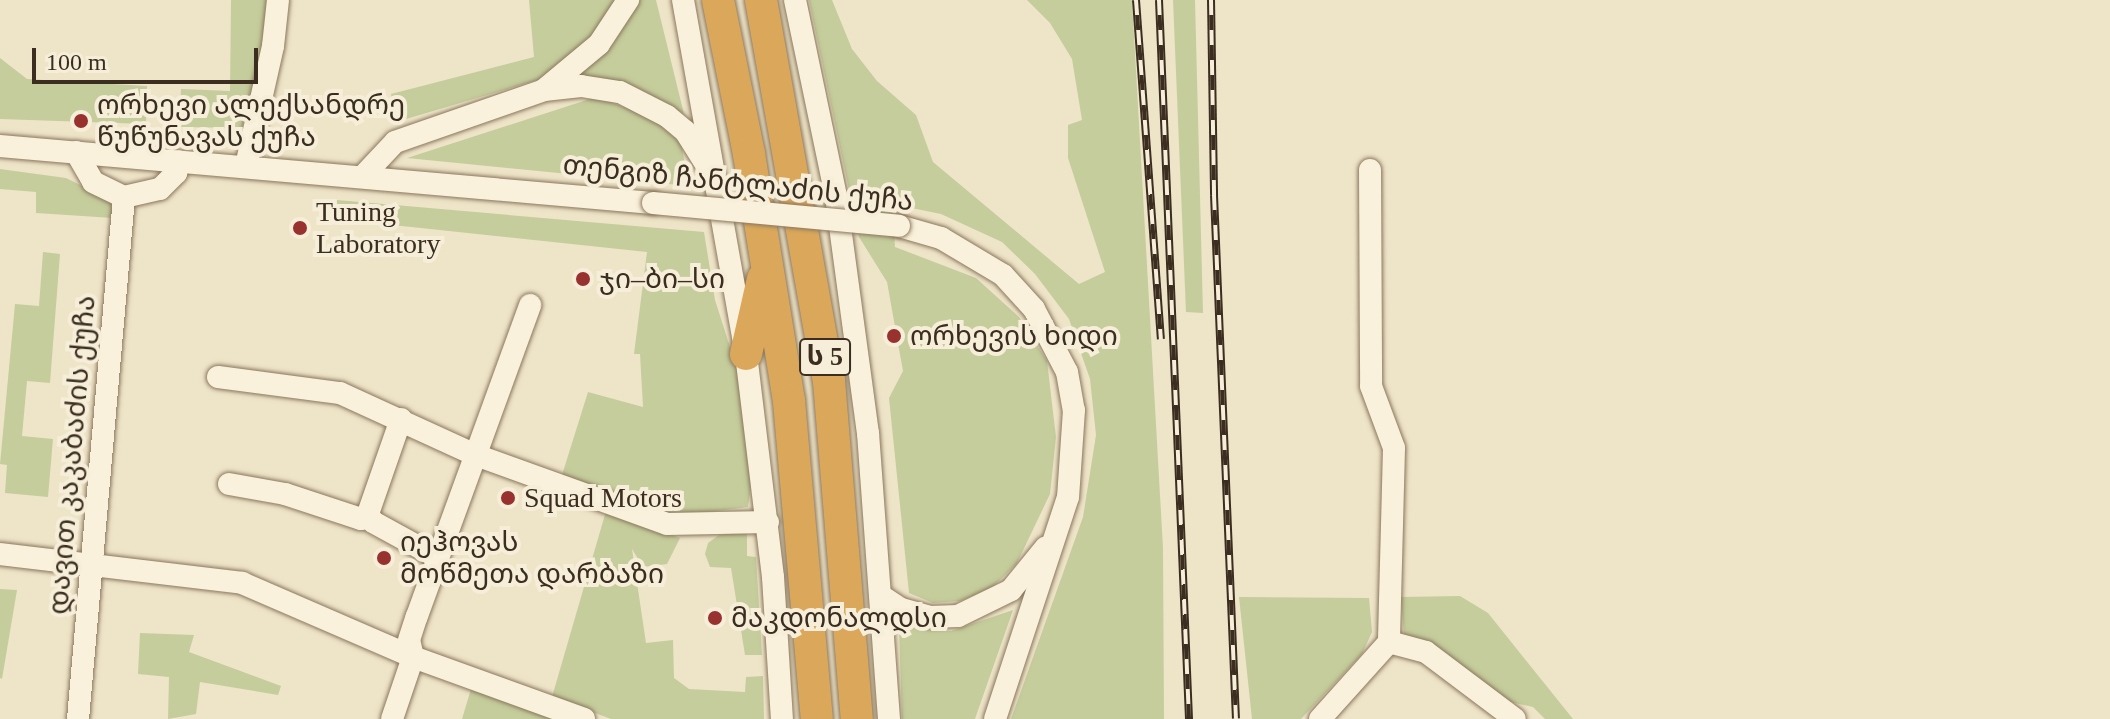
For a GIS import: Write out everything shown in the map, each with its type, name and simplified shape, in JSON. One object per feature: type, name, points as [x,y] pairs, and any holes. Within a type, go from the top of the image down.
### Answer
[{"type":"highway","name":"ს 5","points":[[718,0],[767,261],[804,533],[817,719]]},
{"type":"highway","name":"ს 5","points":[[762,1],[829,381],[857,719]]},
{"type":"highway","points":[[746,354],[767,261]]},
{"type":"street","points":[[246,166],[273,46],[278,0]]},
{"type":"street","name":"თენგიზ ჩანტლაძის ქუჩა","points":[[544,90],[599,44],[628,0]]},
{"type":"street","points":[[683,0],[746,354],[768,522],[782,719]]},
{"type":"street","points":[[795,0],[836,197],[868,433],[889,719]]},
{"type":"street","name":"თენგიზ ჩანტლაძის ქუჩა","points":[[364,175],[395,142],[544,90],[602,87],[659,111],[698,146],[720,198]]},
{"type":"street","name":"თენგიზ ჩანტლაძის ქუჩა","points":[[0,146],[364,175],[899,226],[976,255],[1003,275],[1054,341],[1067,372],[1074,424],[1068,497],[995,719]]},
{"type":"street","points":[[76,152],[86,175],[124,197],[160,189],[176,173],[179,161]]},
{"type":"street","points":[[1320,719],[1389,642],[1394,448],[1371,386],[1370,170]]},
{"type":"street","name":"დავით კაკაბაძის ქუჩა","points":[[78,719],[124,197]]},
{"type":"street","points":[[392,719],[413,657],[409,640],[473,454],[530,305]]},
{"type":"street","points":[[218,377],[331,391],[401,419],[473,454],[667,524],[768,522]]},
{"type":"street","points":[[229,484],[285,494],[361,519],[368,514],[401,419]]},
{"type":"street","points":[[368,514],[373,522],[437,557]]},
{"type":"street","points":[[880,595],[901,609],[930,617],[958,616],[1011,590],[1053,536]]},
{"type":"street","points":[[0,554],[242,583],[413,657],[584,719]]},
{"type":"street","points":[[1389,642],[1426,652],[1515,719]]},
{"type":"green space","points":[[231,0],[268,0],[266,36],[242,128],[179,127],[181,89],[230,91]]},
{"type":"green space","points":[[529,0],[616,0],[603,28],[551,76],[396,122],[391,94],[534,57]]},
{"type":"green space","points":[[637,0],[656,0],[684,114],[627,83],[573,79],[613,44]]},
{"type":"green space","points":[[809,0],[832,0],[852,49],[877,81],[916,115],[933,162],[1079,284],[1105,272],[1068,158],[1068,125],[1082,120],[1072,59],[1050,23],[1027,0],[1132,0],[1163,548],[1164,719],[1011,719],[1083,517],[1096,435],[1090,379],[1069,319],[1035,274],[1002,242],[941,214],[892,204],[895,247],[976,278],[1019,317],[1047,361],[1056,437],[1050,494],[1017,563],[992,588],[960,601],[933,603],[909,593],[889,398],[903,371],[887,282],[859,237]]},
{"type":"green space","points":[[1173,0],[1195,0],[1203,313],[1186,312]]},
{"type":"green space","points":[[0,58],[27,79],[147,86],[146,124],[0,119]]},
{"type":"green space","points":[[596,97],[649,116],[681,143],[689,186],[407,158]]},
{"type":"green space","points":[[0,169],[66,178],[113,201],[113,218],[36,213],[36,192],[0,189]]},
{"type":"green space","points":[[337,200],[704,232],[715,300],[738,372],[753,473],[748,507],[676,516],[562,475],[588,392],[643,407],[640,354],[634,354],[647,252],[336,219]]},
{"type":"green space","points":[[43,252],[60,254],[50,383],[27,381],[22,436],[53,439],[48,497],[5,493],[7,465],[0,464],[15,304],[39,306]]},
{"type":"green space","points":[[606,511],[680,538],[667,564],[643,567],[632,549],[646,643],[673,640],[674,678],[689,689],[745,692],[746,677],[763,676],[764,719],[611,719],[552,697]]},
{"type":"green space","points":[[747,532],[747,556],[756,557],[762,655],[745,655],[731,568],[710,567],[705,554],[708,543],[719,535]]},
{"type":"green space","points":[[0,589],[17,590],[2,679],[0,678]]},
{"type":"green space","points":[[1460,596],[1488,613],[1573,719],[1545,719],[1533,707],[1510,702],[1404,635],[1401,597]]},
{"type":"green space","points":[[1239,597],[1369,598],[1372,632],[1362,654],[1301,719],[1252,719]]},
{"type":"green space","points":[[1013,610],[975,719],[902,719],[899,627],[951,631]]},
{"type":"green space","points":[[140,633],[194,635],[189,652],[281,686],[278,695],[200,682],[196,714],[168,719],[169,677],[138,674]]},
{"type":"green space","points":[[471,689],[554,719],[462,719]]},
{"type":"railway","points":[[1136,0],[1161,339]]},
{"type":"railway","points":[[1159,0],[1189,719]]},
{"type":"railway","points":[[1211,0],[1214,195],[1236,719]]},
{"type":"place","name":"ორხევი ალექსანდრე წუწუნავას ქუჩა","points":[[81,121]]},
{"type":"place","name":"Tuning Laboratory","points":[[300,228]]},
{"type":"place","name":"ჯი–ბი–სი","points":[[583,279]]},
{"type":"place","name":"ორხევის ხიდი","points":[[894,336]]},
{"type":"place","name":"Squad Motors","points":[[508,498]]},
{"type":"place","name":"იეჰოვას მოწმეთა დარბაზი","points":[[384,558]]},
{"type":"place","name":"მაკდონალდსი","points":[[715,618]]}]
